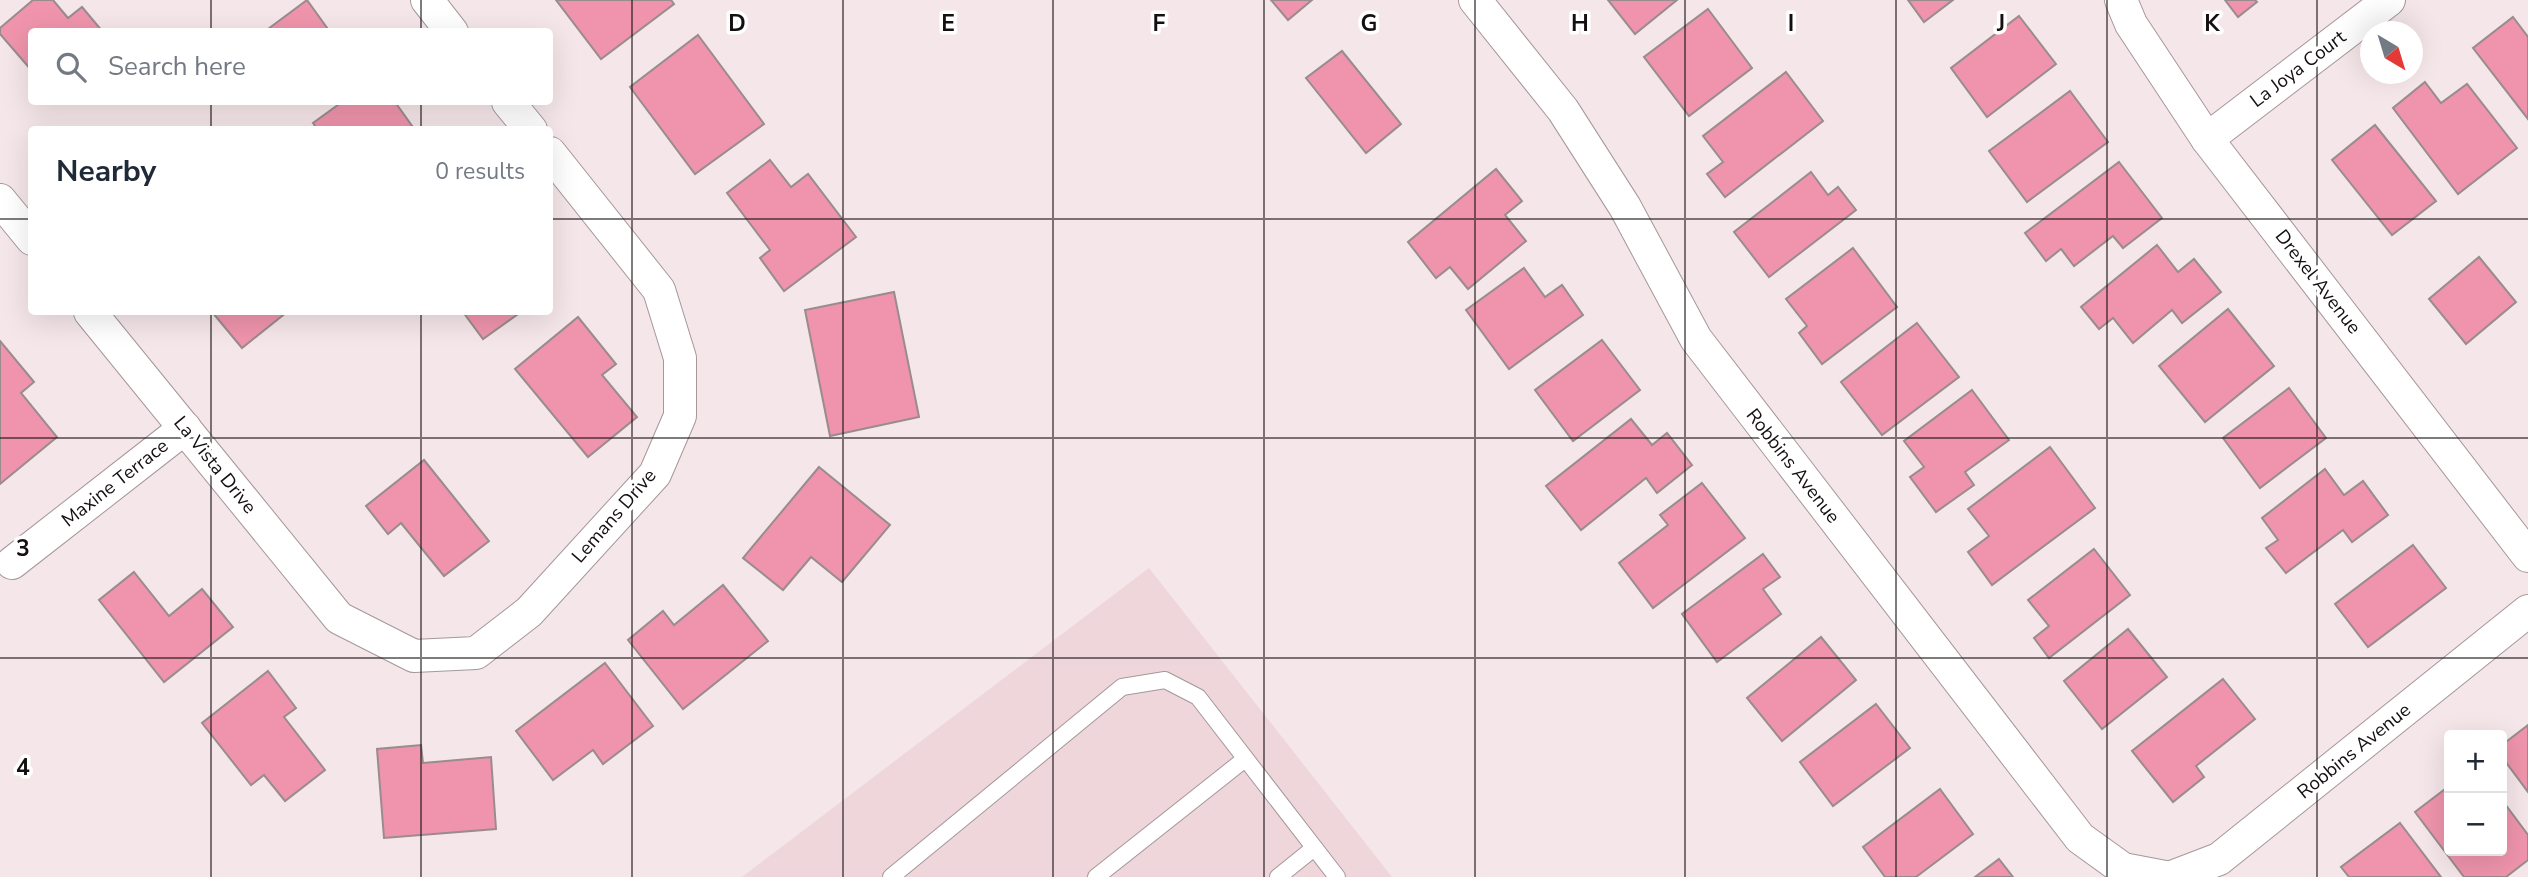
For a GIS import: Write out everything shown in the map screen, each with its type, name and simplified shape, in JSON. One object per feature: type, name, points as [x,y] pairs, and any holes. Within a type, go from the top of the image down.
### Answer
[{"type":"street","points":[[427,0],[449,28]]},
{"type":"street","name":"Robbins Avenue","points":[[1475,0],[1570,121],[1625,206],[1696,339],[2080,838],[2123,869],[2165,877]]},
{"type":"street","name":"Drexel Avenue","points":[[2121,0],[2131,24],[2207,139],[2528,556]]},
{"type":"street","name":"La Joya Court","points":[[2207,139],[2389,0]]},
{"type":"street","points":[[510,105],[528,126]]},
{"type":"street","name":"Lemans Drive","points":[[339,618],[414,656],[476,653],[529,612],[654,474],[680,416],[680,358],[659,290],[553,157]]},
{"type":"street","points":[[0,200],[28,234]]},
{"type":"street","name":"La Vista Drive","points":[[92,315],[339,618]]},
{"type":"street","name":"Maxine Terrace","points":[[12,563],[185,428]]},
{"type":"street","name":"Robbins Avenue","points":[[2172,877],[2219,859],[2528,611]]},
{"type":"lane","points":[[891,877],[1122,687],[1165,680],[1198,697],[1337,877]]},
{"type":"lane","points":[[1096,877],[1245,759]]},
{"type":"lane","points":[[1278,877],[1314,848]]},
{"type":"shaded area","points":[[1149,568],[1392,877],[742,877]]},
{"type":"building","points":[[33,0],[53,0],[68,18],[82,7],[100,28],[28,28],[28,66],[0,34],[0,28]]},
{"type":"building","points":[[307,0],[327,28],[269,28]]},
{"type":"building","points":[[556,0],[671,0],[674,4],[601,59]]},
{"type":"building","points":[[1271,0],[1312,0],[1288,20]]},
{"type":"building","points":[[1608,0],[1677,0],[1635,34]]},
{"type":"building","points":[[1908,0],[1953,0],[1924,22]]},
{"type":"building","points":[[2225,0],[2255,0],[2257,2],[2238,17]]},
{"type":"building","points":[[1708,9],[1752,68],[1689,116],[1644,57]]},
{"type":"building","points":[[2019,16],[2056,64],[1987,117],[1951,68]]},
{"type":"building","points":[[2513,17],[2528,37],[2528,119],[2473,48]]},
{"type":"building","points":[[698,35],[764,124],[695,174],[630,87]]},
{"type":"building","points":[[1342,51],[1401,124],[1366,153],[1306,78]]},
{"type":"building","points":[[1786,72],[1823,121],[1725,197],[1707,174],[1723,162],[1703,136]]},
{"type":"building","points":[[2425,82],[2441,103],[2467,84],[2517,148],[2458,194],[2393,108]]},
{"type":"building","points":[[2070,91],[2108,142],[2027,202],[1989,151]]},
{"type":"building","points":[[338,105],[397,105],[412,126],[315,126],[313,123]]},
{"type":"building","points":[[2375,125],[2436,201],[2392,235],[2332,160]]},
{"type":"building","points":[[770,160],[791,187],[808,174],[856,237],[784,291],[760,258],[770,250],[727,193]]},
{"type":"building","points":[[2119,162],[2162,218],[2123,248],[2113,236],[2074,266],[2061,249],[2046,261],[2025,233]]},
{"type":"building","points":[[1496,169],[1522,201],[1505,215],[1526,241],[1468,289],[1450,267],[1436,278],[1408,242]]},
{"type":"building","points":[[1811,172],[1828,195],[1838,187],[1856,210],[1769,277],[1734,232]]},
{"type":"building","points":[[2157,245],[2178,272],[2194,259],[2221,292],[2182,323],[2172,310],[2133,343],[2113,318],[2099,329],[2081,307]]},
{"type":"building","points":[[1853,248],[1897,307],[1822,364],[1799,333],[1807,326],[1786,299]]},
{"type":"building","points":[[2479,257],[2516,302],[2466,344],[2429,299]]},
{"type":"building","points":[[1524,268],[1545,297],[1562,285],[1583,315],[1509,369],[1466,310]]},
{"type":"building","points":[[894,292],[919,417],[830,436],[805,310]]},
{"type":"building","points":[[2228,309],[2274,366],[2205,422],[2159,366]]},
{"type":"building","points":[[214,315],[283,315],[242,348]]},
{"type":"building","points":[[465,315],[517,315],[483,339]]},
{"type":"building","points":[[578,317],[616,364],[602,375],[637,417],[588,457],[515,369]]},
{"type":"building","points":[[1917,323],[1959,377],[1882,435],[1841,382]]},
{"type":"building","points":[[1602,340],[1640,390],[1573,441],[1535,390]]},
{"type":"building","points":[[0,341],[34,382],[21,393],[57,437],[0,484]]},
{"type":"building","points":[[2289,388],[2326,438],[2260,488],[2223,438]]},
{"type":"building","points":[[1972,390],[2009,440],[1965,472],[1974,485],[1936,512],[1910,477],[1924,467],[1904,441]]},
{"type":"building","points":[[1631,419],[1652,445],[1667,433],[1692,465],[1657,493],[1646,478],[1581,530],[1546,486]]},
{"type":"building","points":[[2050,447],[2095,508],[1992,585],[1968,552],[1989,536],[1968,509]]},
{"type":"building","points":[[424,460],[489,541],[444,576],[401,523],[388,534],[366,506]]},
{"type":"building","points":[[819,467],[890,525],[842,582],[811,557],[783,590],[743,558]]},
{"type":"building","points":[[2325,469],[2344,495],[2363,481],[2388,515],[2352,542],[2343,530],[2286,573],[2266,548],[2278,540],[2262,518]]},
{"type":"building","points":[[1702,483],[1745,538],[1653,608],[1619,563],[1668,525],[1660,515]]},
{"type":"building","points":[[2413,545],[2446,588],[2368,647],[2335,604]]},
{"type":"building","points":[[2094,549],[2130,595],[2049,658],[2034,638],[2049,626],[2028,600]]},
{"type":"building","points":[[1763,554],[1780,577],[1763,589],[1781,614],[1717,662],[1682,614]]},
{"type":"building","points":[[134,572],[169,616],[202,589],[233,627],[164,682],[99,600]]},
{"type":"building","points":[[723,585],[768,641],[683,709],[628,640],[663,611],[674,625]]},
{"type":"building","points":[[2128,629],[2167,677],[2102,729],[2064,681]]},
{"type":"building","points":[[1821,637],[1856,680],[1782,741],[1747,698]]},
{"type":"building","points":[[605,663],[653,726],[603,764],[593,750],[553,780],[516,731]]},
{"type":"building","points":[[268,671],[296,708],[284,717],[325,770],[285,801],[264,775],[251,785],[202,723]]},
{"type":"building","points":[[2223,679],[2255,719],[2196,766],[2204,777],[2173,802],[2132,751]]},
{"type":"building","points":[[1876,704],[1910,748],[1833,806],[1800,762]]},
{"type":"building","points":[[2528,725],[2528,792],[2507,764],[2507,741]]},
{"type":"building","points":[[421,745],[423,763],[491,757],[496,829],[384,838],[377,749]]},
{"type":"building","points":[[1940,789],[1973,834],[1916,877],[1885,877],[1863,847]]},
{"type":"building","points":[[2444,790],[2444,850],[2415,812]]},
{"type":"building","points":[[2507,807],[2528,835],[2528,860],[2506,877],[2464,877],[2448,856],[2507,856]]},
{"type":"building","points":[[2400,823],[2441,877],[2349,877],[2341,867]]},
{"type":"building","points":[[1999,859],[2013,877],[1975,877]]}]
